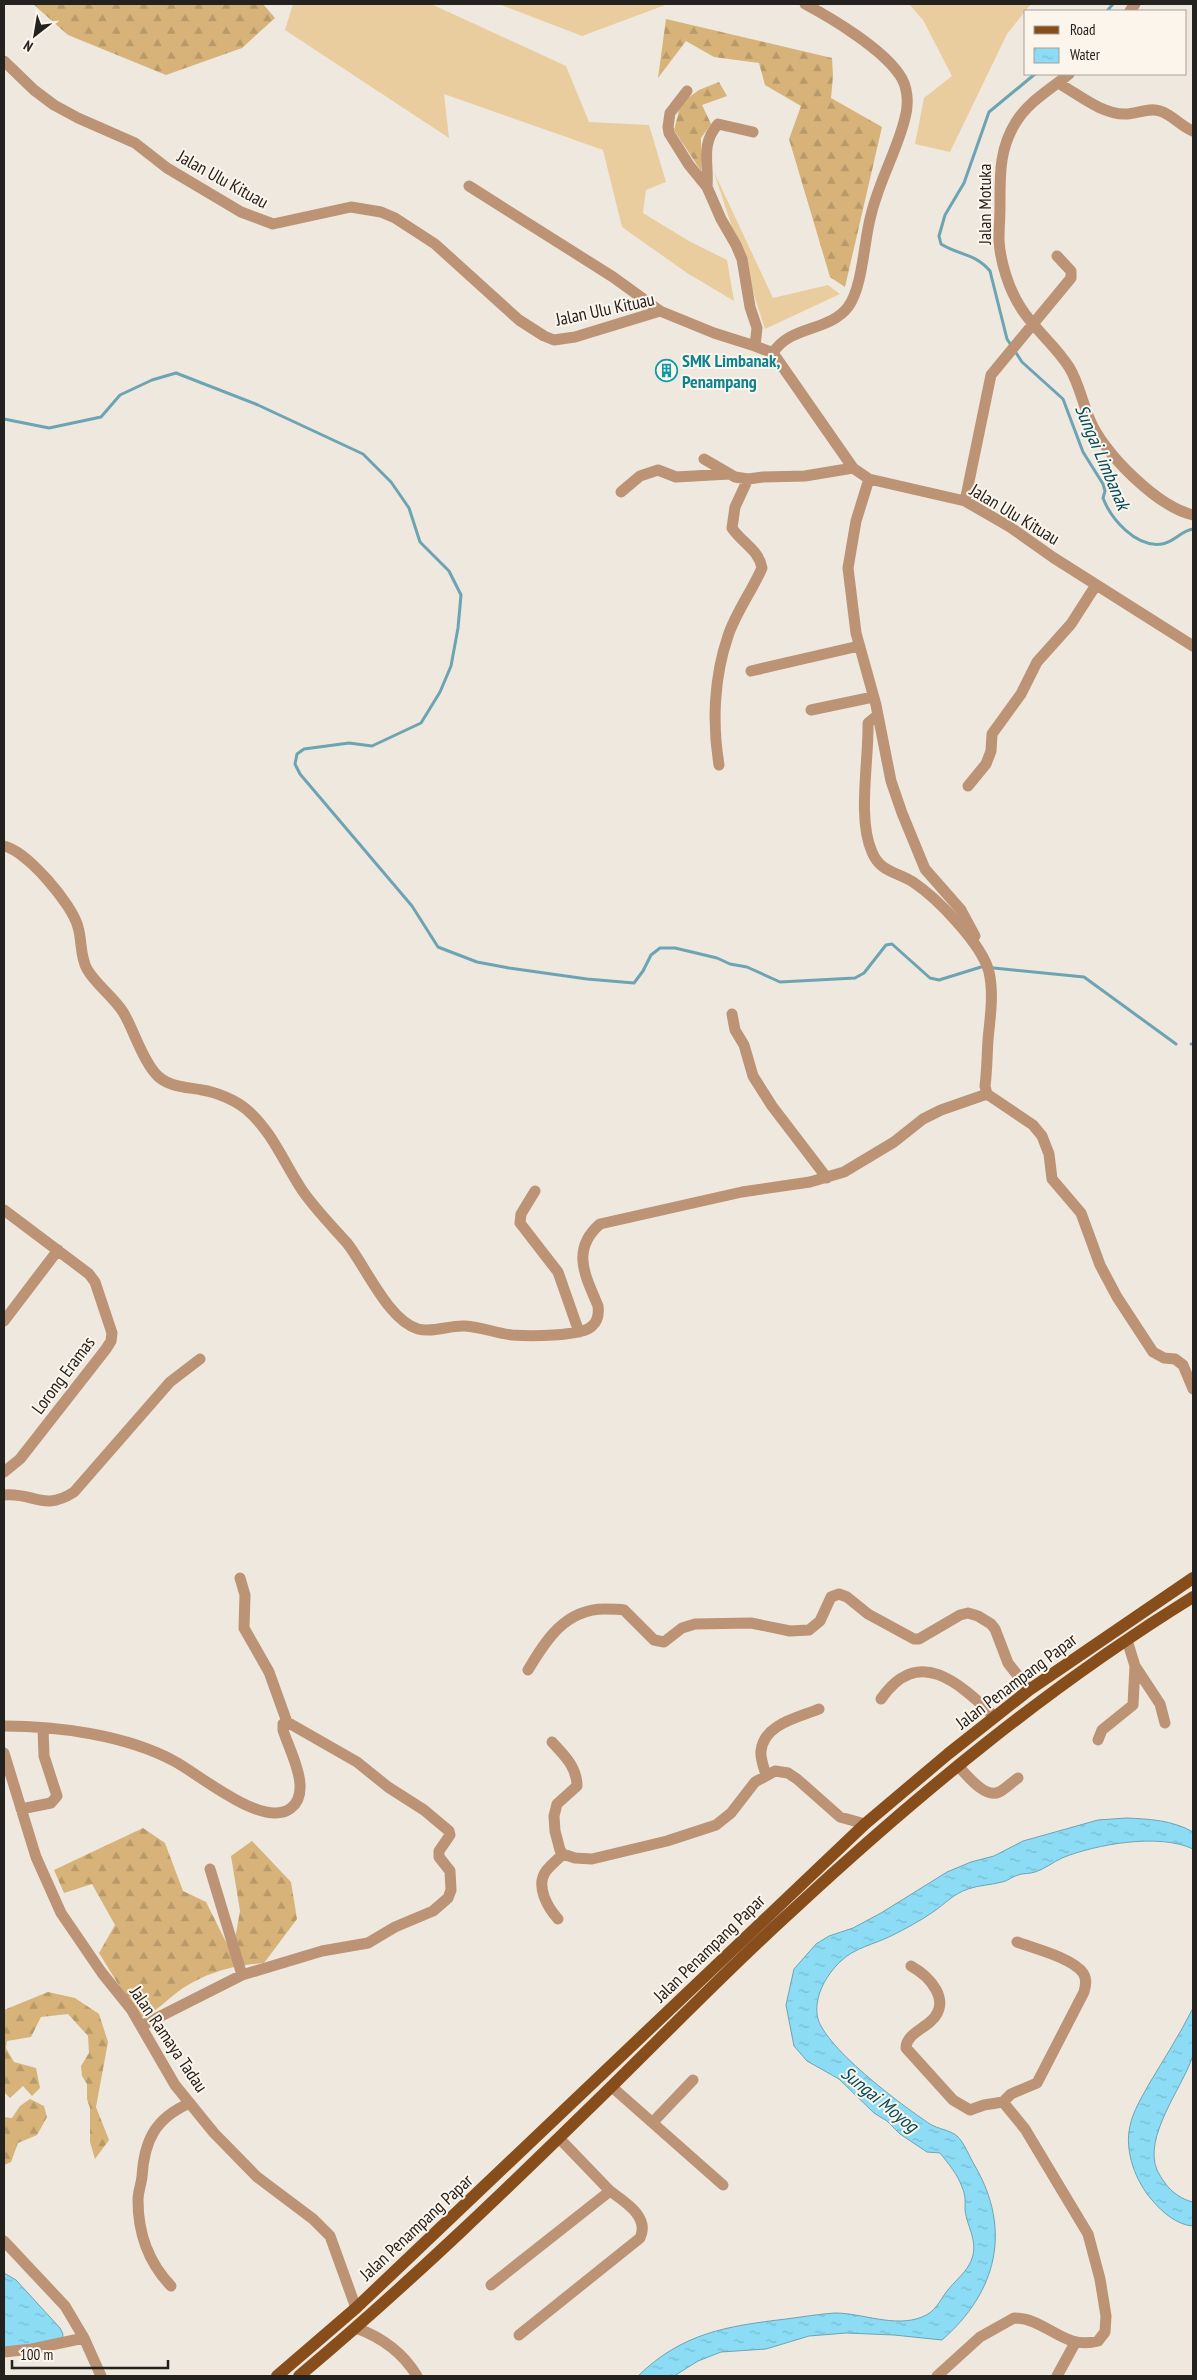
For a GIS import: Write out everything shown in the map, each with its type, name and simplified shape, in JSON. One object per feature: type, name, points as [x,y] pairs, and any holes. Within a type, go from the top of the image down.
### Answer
[{"type":"main road","name":"Jalan Penampang Papar","points":[[277,2376],[356,2308],[865,1824],[1030,1690],[1193,1578]]},
{"type":"main road","name":"Jalan Penampang Papar","points":[[299,2376],[356,2328],[559,2138],[793,1910],[907,1808],[1073,1676],[1193,1597]]},
{"type":"street","points":[[773,353],[779,344],[789,337],[841,315],[852,302],[862,266],[874,201],[906,117],[907,94],[899,74],[888,62],[849,30],[805,4]]},
{"type":"street","name":"Jalan Ulu Kituau","points":[[4,61],[34,90],[60,108],[135,143],[167,168],[241,212],[273,224],[351,207],[381,212],[395,218],[435,244],[519,320],[554,340],[575,337],[660,312],[714,334],[773,353],[853,468],[869,478],[965,501],[1010,527],[1096,585],[1193,646]]},
{"type":"street","name":"Jalan Motuka","points":[[1068,75],[1032,102],[1017,120],[1007,138],[1000,165],[999,241],[1002,258],[1020,307],[1069,367],[1090,421],[1104,444],[1130,473],[1148,488],[1170,505],[1193,515]]},
{"type":"street","points":[[1058,83],[1110,112],[1125,114],[1157,110],[1169,114],[1177,122],[1193,131]]},
{"type":"street","points":[[687,91],[674,106],[668,126],[683,157],[707,187],[742,258],[750,307],[758,328],[755,346]]},
{"type":"street","points":[[707,187],[706,147],[707,139],[711,132],[718,124],[753,132]]},
{"type":"street","points":[[469,186],[614,277],[660,312]]},
{"type":"street","points":[[965,501],[991,375],[1071,278],[1071,270],[1057,256]]},
{"type":"street","points":[[704,459],[735,477],[748,479],[805,476],[853,468]]},
{"type":"street","points":[[621,492],[640,476],[658,470],[676,477],[729,474]]},
{"type":"street","points":[[869,478],[856,520],[848,568],[856,634],[878,715],[894,789],[918,853],[925,869],[961,910],[979,944],[981,955]]},
{"type":"street","points":[[719,765],[714,737],[716,694],[727,636],[762,568],[757,553],[737,536],[732,528],[736,508],[748,479]]},
{"type":"street","points":[[968,786],[986,764],[991,751],[992,734],[1021,694],[1037,662],[1071,624],[1096,585]]},
{"type":"street","points":[[751,671],[859,646]]},
{"type":"street","points":[[811,710],[873,697]]},
{"type":"street","points":[[878,715],[868,723],[865,775],[867,836],[871,851],[876,862],[893,874],[913,882],[936,883]]},
{"type":"street","points":[[4,846],[17,852],[36,870],[52,886],[73,915],[78,927],[85,967],[122,1010],[155,1074],[176,1086],[216,1094],[244,1107],[254,1116],[281,1151],[306,1196],[348,1245],[390,1306],[411,1325],[423,1329],[465,1326],[517,1335],[579,1332],[591,1328],[598,1313],[582,1269],[587,1239],[600,1224],[742,1192],[827,1178],[844,1172],[867,1159],[923,1119],[987,1094]]},
{"type":"street","points":[[913,882],[960,927],[981,955],[988,970],[991,989],[985,1086],[987,1094],[1033,1126],[1042,1136],[1049,1154],[1052,1178],[1081,1213],[1100,1265],[1117,1297],[1153,1352],[1164,1358],[1175,1359],[1183,1364],[1193,1389]]},
{"type":"street","points":[[732,1014],[735,1030],[744,1045],[755,1080],[772,1106],[827,1178]]},
{"type":"street","points":[[535,1191],[521,1214],[520,1223],[558,1272],[579,1332]]},
{"type":"street","name":"Lorong Eramas","points":[[4,1210],[89,1274],[95,1282],[108,1318],[111,1341],[20,1459],[4,1472]]},
{"type":"street","points":[[4,1321],[58,1250]]},
{"type":"street","points":[[4,1495],[15,1494],[44,1502],[53,1502],[63,1499],[74,1492],[170,1382],[200,1359]]},
{"type":"street","points":[[141,2026],[242,1975],[322,1951],[375,1941],[395,1928],[440,1907],[451,1890],[450,1871],[438,1856],[439,1851],[450,1835],[443,1824],[388,1787],[357,1762],[287,1722],[269,1672],[244,1628],[245,1595],[240,1578]]},
{"type":"street","points":[[528,1670],[556,1629],[575,1616],[593,1610],[624,1610],[654,1640],[664,1642],[682,1628],[702,1624],[751,1623],[790,1631],[808,1630],[820,1621],[831,1597],[839,1594],[846,1597],[868,1614],[919,1639],[960,1614],[968,1613],[978,1616],[991,1624],[995,1629],[1008,1663],[1030,1690]]},
{"type":"street","points":[[1127,1640],[1135,1666],[1160,1704],[1165,1723]]},
{"type":"street","points":[[1098,1740],[1102,1730],[1133,1705],[1135,1666]]},
{"type":"street","points":[[881,1699],[897,1681],[917,1672],[930,1672],[944,1675],[954,1680],[995,1717]]},
{"type":"street","points":[[766,1775],[760,1753],[765,1737],[772,1729],[819,1709]]},
{"type":"street","points":[[4,1726],[68,1731],[114,1740],[157,1753],[174,1761],[239,1801],[260,1811],[272,1814],[292,1808],[298,1799],[301,1788],[298,1770],[283,1730],[283,1724],[287,1722]]},
{"type":"street","points":[[21,1809],[51,1803],[56,1800],[56,1793],[44,1756],[43,1728]]},
{"type":"street","points":[[552,1742],[574,1768],[577,1780],[575,1790],[562,1799],[555,1809],[555,1832],[558,1843],[563,1854],[575,1858],[592,1859],[667,1841],[709,1828],[731,1813],[755,1782],[775,1771],[788,1773],[840,1817],[865,1824]]},
{"type":"street","name":"Jalan Ramaya Tadau","points":[[4,1753],[44,1878],[61,1913],[141,2026],[175,2085],[231,2152],[257,2178],[313,2219],[330,2236],[356,2308]]},
{"type":"street","points":[[958,1766],[985,1791],[992,1794],[998,1793],[1018,1778]]},
{"type":"street","points":[[558,1919],[545,1898],[543,1880],[546,1871],[563,1854]]},
{"type":"street","points":[[210,1869],[242,1975]]},
{"type":"street","points":[[911,1966],[932,1983],[938,1991],[939,2006],[932,2021],[908,2039],[906,2048],[953,2100],[965,2109],[970,2110],[984,2105],[1003,2102],[1011,2094],[1037,2083],[1081,2001],[1086,1984],[1083,1973],[1072,1965],[1017,1942]]},
{"type":"street","points":[[653,2122],[693,2080]]},
{"type":"street","points":[[612,2087],[724,2185]]},
{"type":"street","points":[[937,2376],[980,2337],[1014,2318],[1036,2323],[1075,2343],[1082,2344],[1098,2341],[1102,2338],[1106,2325],[1100,2279],[1090,2239],[1074,2208],[1025,2129],[1003,2102]]},
{"type":"street","points":[[171,2286],[156,2270],[148,2256],[139,2213],[138,2192],[142,2160],[154,2130],[176,2109],[190,2103]]},
{"type":"street","points":[[519,2335],[640,2238],[644,2230],[643,2221],[635,2212],[610,2191],[559,2138]]},
{"type":"street","points":[[490,2285],[610,2191]]},
{"type":"street","points":[[4,2241],[66,2306],[84,2338],[101,2376]]},
{"type":"street","points":[[356,2328],[375,2336],[392,2348],[407,2362],[417,2376]]},
{"type":"street","points":[[4,2352],[32,2350],[84,2338]]},
{"type":"street","points":[[1057,2376],[1075,2343]]},
{"type":"shaded area","points":[[293,4],[431,4],[566,66],[589,122],[649,125],[666,182],[646,190],[643,213],[689,241],[727,260],[734,301],[687,273],[622,227],[603,150],[444,94],[449,138],[285,30]]},
{"type":"shaded area","points":[[499,4],[668,4],[582,36]]},
{"type":"shaded area","points":[[909,4],[1031,4],[1024,10],[1024,13],[1007,34],[950,152],[915,144],[924,98],[952,76],[923,20]]},
{"type":"shaded area","points":[[714,172],[773,298],[828,285],[840,294],[765,329]]},
{"type":"green space","points":[[33,4],[263,4],[275,18],[242,48],[166,75],[68,35]]},
{"type":"green space","points":[[666,19],[832,58],[831,98],[882,127],[845,287],[830,277],[789,139],[801,106],[765,85],[759,63],[714,57],[686,41],[658,78]]},
{"type":"green space","points":[[719,82],[727,96],[702,105],[711,124],[701,138],[701,171],[674,130],[681,103],[699,90]]},
{"type":"green space","points":[[143,1828],[165,1843],[183,1891],[206,1902],[227,1944],[235,1939],[240,1911],[231,1856],[252,1841],[291,1882],[297,1919],[264,1963],[212,1973],[183,1988],[152,2012],[139,2018],[99,1953],[115,1925],[92,1884],[64,1893],[54,1870]]},
{"type":"green space","points":[[48,1992],[75,1998],[99,2014],[108,2042],[96,2107],[109,2140],[95,2159],[90,2142],[90,2108],[87,2099],[87,2084],[82,2076],[81,2066],[89,2053],[88,2036],[68,2014],[41,2017],[31,2037],[7,2041],[6,2048],[14,2062],[36,2068],[40,2088],[32,2096],[23,2086],[10,2098],[4,2092],[4,2010]]},
{"type":"green space","points":[[30,2099],[44,2106],[47,2117],[37,2135],[18,2143],[11,2162],[4,2165],[4,2117],[12,2118],[20,2106]]},
{"type":"water","name":"Sungai Moyog","points":[[1126,1818],[1160,1821],[1185,1828],[1193,1832],[1193,1849],[1179,1844],[1146,1841],[1092,1848],[1062,1858],[1033,1873],[1022,1874],[1004,1881],[968,1889],[953,1896],[933,1912],[912,1925],[891,1936],[858,1949],[846,1957],[831,1972],[820,1992],[817,2014],[821,2027],[832,2041],[847,2058],[883,2090],[930,2124],[957,2136],[975,2166],[986,2190],[993,2213],[995,2237],[993,2259],[986,2281],[976,2302],[961,2321],[942,2340],[846,2333],[809,2336],[766,2349],[721,2352],[698,2361],[674,2376],[638,2376],[671,2350],[706,2334],[725,2329],[835,2313],[890,2321],[912,2320],[926,2315],[936,2306],[967,2268],[974,2250],[974,2243],[966,2217],[964,2193],[960,2183],[940,2153],[927,2152],[900,2134],[887,2121],[874,2113],[839,2079],[807,2061],[794,2046],[786,2005],[794,1969],[816,1944],[829,1936],[853,1928],[881,1913],[947,1872],[971,1862],[994,1856],[1023,1841],[1098,1820]]},
{"type":"water","points":[[1193,2008],[1195,2040],[1192,2058],[1159,2128],[1154,2157],[1157,2170],[1168,2186],[1181,2197],[1193,2202],[1193,2226],[1181,2223],[1170,2217],[1146,2193],[1136,2175],[1130,2156],[1129,2136],[1131,2120],[1138,2104]]},
{"type":"water","points":[[4,2273],[16,2280],[60,2328],[63,2334],[62,2341],[4,2349]]},
{"type":"waterway","name":"Sungai Limbanak","points":[[1108,10],[1113,4]]},
{"type":"waterway","name":"Sungai Limbanak","points":[[1034,75],[989,112],[964,183],[945,215],[939,236],[941,244],[972,257],[990,271],[1007,339],[1022,362],[1063,399],[1083,452],[1103,484],[1105,491],[1103,498],[1118,523],[1134,537],[1152,544],[1166,543],[1193,529]]},
{"type":"waterway","points":[[4,419],[49,428],[101,417],[120,395],[152,380],[176,373],[258,405],[363,454],[391,482],[409,508],[420,542],[449,571],[461,595],[458,628],[451,666],[440,692],[421,723],[372,746],[349,743],[304,749],[297,754],[295,764],[300,774],[412,906],[438,947],[477,962],[509,968],[587,979],[634,983],[651,955],[660,948],[675,948],[717,958],[730,964],[747,967],[780,982],[855,978],[864,973],[886,945],[892,944],[930,978],[939,980],[981,967]]},
{"type":"waterway","points":[[994,968],[1084,977],[1176,1044]]},
{"type":"place","name":"SMK Limbanak, Penampang","points":[[666,370]]}]
